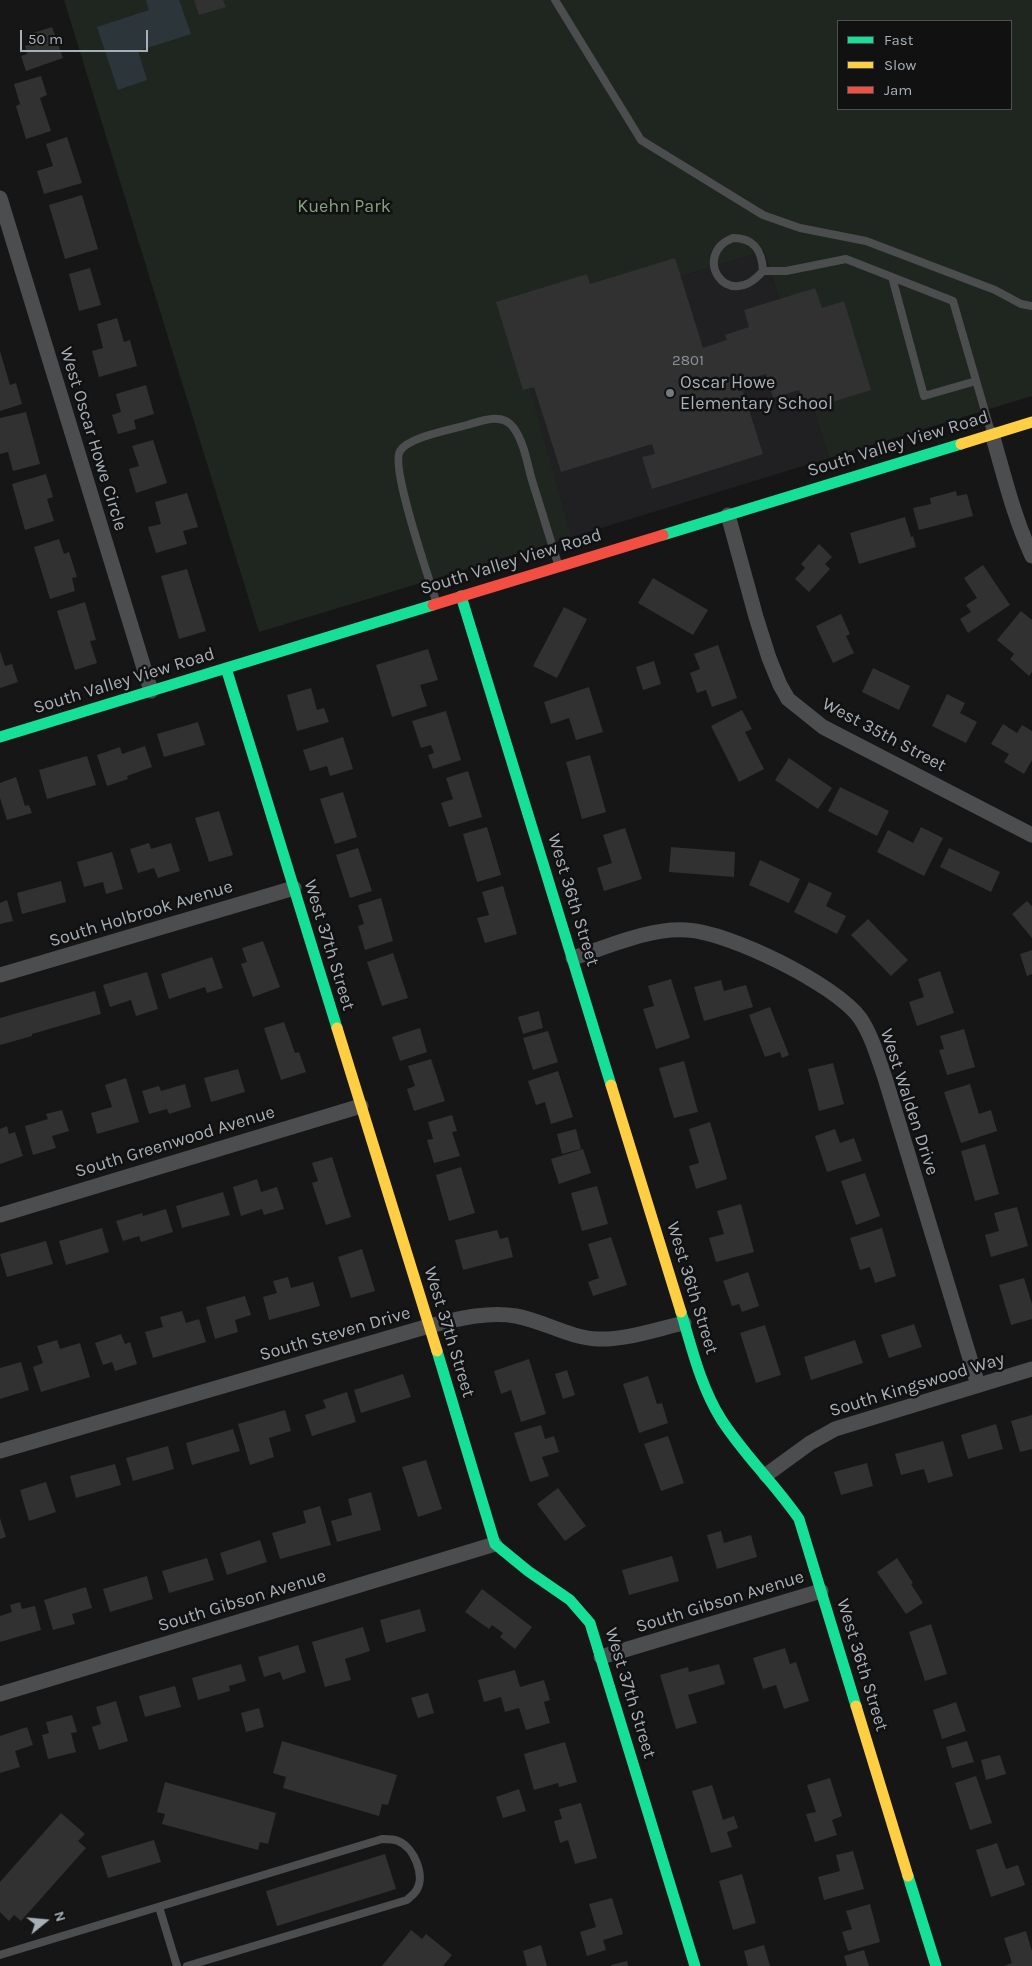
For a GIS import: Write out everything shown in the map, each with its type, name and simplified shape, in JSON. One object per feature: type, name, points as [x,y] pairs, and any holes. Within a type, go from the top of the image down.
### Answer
[{"type":"street","name":"West Oscar Howe Circle","points":[[0,198],[151,691]]},
{"type":"street","name":"South Valley View Road","points":[[0,736],[1032,422]]},
{"type":"street","points":[[992,434],[1024,540],[1032,556]]},
{"type":"street","name":"West 35th Street","points":[[728,514],[761,633],[780,686],[788,699],[823,727],[1032,834]]},
{"type":"street","name":"West 36th Street","points":[[461,596],[708,1396],[722,1421],[787,1501],[799,1519],[936,1966]]},
{"type":"street","name":"West 37th Street","points":[[226,668],[495,1544],[515,1562],[570,1598],[582,1610],[590,1623],[695,1966]]},
{"type":"street","name":"South Holbrook Avenue","points":[[0,975],[294,888]]},
{"type":"street","name":"West Walden Drive","points":[[573,958],[646,935],[686,930],[703,932],[725,937],[775,960],[822,987],[845,1003],[860,1018],[870,1037],[885,1078],[978,1385]]},
{"type":"street","name":"South Greenwood Avenue","points":[[0,1215],[361,1106]]},
{"type":"street","name":"South Steven Drive","points":[[0,1452],[429,1326],[480,1315],[516,1316],[556,1330],[598,1339],[624,1336],[684,1323]]},
{"type":"street","name":"South Kingswood Way","points":[[766,1475],[810,1443],[835,1429],[1032,1370]]},
{"type":"street","name":"South Gibson Avenue","points":[[0,1694],[495,1544]]},
{"type":"street","name":"South Gibson Avenue","points":[[601,1657],[821,1591]]},
{"type":"lane","points":[[555,0],[641,140],[763,216],[800,228],[866,241],[995,290],[1021,304],[1032,306]]},
{"type":"lane","points":[[763,271],[760,252],[756,245],[749,240],[741,238],[726,241],[716,253],[715,269],[724,282],[731,286],[747,285],[754,281],[763,271],[786,271],[846,260],[952,301],[992,434]]},
{"type":"lane","points":[[892,277],[924,396],[976,381]]},
{"type":"lane","points":[[437,603],[402,487],[397,460],[400,452],[407,444],[419,439],[498,418],[508,422],[513,427],[523,450],[558,566]]},
{"type":"lane","points":[[0,1955],[382,1839],[398,1840],[407,1847],[418,1866],[419,1878],[416,1891],[407,1900],[187,1966]]},
{"type":"lane","points":[[159,1907],[177,1966]]},
{"type":"shaded area","points":[[146,0],[179,0],[191,34],[138,51],[147,80],[118,90],[97,27],[149,10]]},
{"type":"shaded area","name":"Oscar Howe Elementary School","points":[[764,251],[829,458],[572,537],[511,328]]},
{"type":"green space","name":"Kuehn Park","points":[[64,0],[1032,0],[1032,396],[829,458],[764,251],[512,328],[572,537],[259,632]]},
{"type":"building","points":[[194,0],[223,0],[226,7],[199,15]]},
{"type":"building","points":[[52,27],[63,58],[26,71],[21,56],[27,54],[25,46],[34,43],[30,34]]},
{"type":"building","points":[[41,76],[47,95],[40,98],[51,131],[26,139],[16,106],[20,104],[14,84]]},
{"type":"building","points":[[67,137],[82,183],[44,194],[37,171],[53,166],[46,144]]},
{"type":"building","points":[[82,195],[98,249],[65,259],[49,205]]},
{"type":"building","name":"Oscar Howe Elementary School","points":[[675,258],[703,348],[727,340],[725,335],[749,327],[744,310],[815,288],[822,308],[844,301],[871,390],[806,410],[799,390],[773,398],[766,374],[745,380],[747,389],[743,391],[763,454],[652,489],[642,457],[655,454],[652,444],[561,472],[534,387],[523,390],[496,302],[587,274],[590,284]]},
{"type":"building","points":[[90,268],[101,305],[79,311],[69,274]]},
{"type":"building","points":[[117,318],[124,342],[130,340],[137,366],[99,377],[92,351],[103,348],[97,324]]},
{"type":"building","points":[[0,351],[10,385],[16,383],[22,404],[0,411]]},
{"type":"building","points":[[146,385],[154,414],[134,420],[136,429],[118,434],[112,415],[121,412],[116,394]]},
{"type":"building","points":[[26,412],[40,464],[13,471],[8,452],[0,454],[0,418]]},
{"type":"building","points":[[153,440],[167,483],[136,493],[129,469],[139,466],[132,446]]},
{"type":"building","points":[[46,474],[53,497],[47,499],[54,521],[25,530],[12,484]]},
{"type":"building","points":[[956,491],[957,496],[967,494],[973,516],[919,530],[913,508],[931,504],[930,498]]},
{"type":"building","points":[[187,493],[198,527],[183,531],[187,544],[156,553],[148,527],[161,524],[155,502]]},
{"type":"building","points":[[905,517],[916,547],[859,564],[850,533]]},
{"type":"building","points":[[59,539],[64,554],[69,552],[77,577],[72,578],[75,591],[50,599],[34,547]]},
{"type":"building","points":[[819,544],[832,557],[825,564],[830,569],[809,592],[795,579],[805,568],[801,564]]},
{"type":"building","points":[[983,565],[1010,605],[968,633],[960,619],[971,612],[966,605],[977,598],[964,578]]},
{"type":"building","points":[[187,569],[206,631],[179,639],[161,576]]},
{"type":"building","points":[[653,578],[708,610],[693,635],[638,603]]},
{"type":"building","points":[[85,602],[96,640],[90,641],[97,663],[75,670],[57,611]]},
{"type":"building","points":[[564,607],[587,619],[557,678],[533,666]]},
{"type":"building","points":[[1021,611],[1032,620],[1032,672],[1029,676],[1010,659],[1014,654],[997,640]]},
{"type":"building","points":[[841,614],[850,634],[846,636],[854,653],[833,663],[816,626]]},
{"type":"building","points":[[718,645],[737,698],[712,707],[706,690],[697,693],[690,673],[700,669],[694,654]]},
{"type":"building","points":[[428,649],[438,680],[420,685],[427,706],[392,717],[376,665]]},
{"type":"building","points":[[0,651],[5,666],[12,664],[18,682],[0,688]]},
{"type":"building","points":[[654,661],[661,684],[643,690],[636,667]]},
{"type":"building","points":[[873,668],[910,686],[899,710],[862,692]]},
{"type":"building","points":[[589,687],[603,732],[576,740],[569,718],[551,724],[544,702]]},
{"type":"building","points":[[311,688],[317,710],[324,708],[329,722],[297,731],[287,695]]},
{"type":"building","points":[[947,694],[965,703],[960,713],[977,722],[966,743],[932,726]]},
{"type":"building","points":[[742,710],[752,729],[745,732],[764,769],[739,782],[711,726]]},
{"type":"building","points":[[446,711],[461,760],[433,769],[428,755],[434,753],[431,745],[421,748],[412,721]]},
{"type":"building","points":[[198,722],[205,745],[164,757],[157,734]]},
{"type":"building","points":[[1003,724],[1017,733],[1022,725],[1032,731],[1032,760],[1024,774],[1004,762],[1009,754],[991,744]]},
{"type":"building","points":[[343,737],[353,769],[330,776],[327,766],[310,771],[303,750]]},
{"type":"building","points":[[145,746],[152,767],[127,776],[128,779],[107,786],[97,755],[120,747],[122,754]]},
{"type":"building","points":[[590,755],[606,812],[582,819],[566,762]]},
{"type":"building","points":[[87,756],[96,785],[47,799],[39,770]]},
{"type":"building","points":[[789,758],[832,788],[818,809],[775,780]]},
{"type":"building","points":[[468,771],[482,817],[449,827],[441,803],[453,799],[446,778]]},
{"type":"building","points":[[16,777],[25,806],[29,805],[32,813],[7,820],[0,798],[0,783]]},
{"type":"building","points":[[840,787],[889,811],[877,836],[828,811]]},
{"type":"building","points":[[343,792],[357,837],[335,844],[320,799]]},
{"type":"building","points":[[219,811],[233,855],[209,862],[195,818]]},
{"type":"building","points":[[487,827],[501,875],[477,882],[463,834]]},
{"type":"building","points":[[921,827],[943,838],[924,876],[877,852],[888,830],[913,843]]},
{"type":"building","points":[[625,828],[642,879],[604,891],[597,868],[612,863],[603,835]]},
{"type":"building","points":[[149,843],[151,849],[171,843],[180,871],[158,878],[154,868],[138,873],[130,849]]},
{"type":"building","points":[[671,847],[735,852],[734,877],[669,872]]},
{"type":"building","points":[[358,848],[372,891],[350,898],[336,855]]},
{"type":"building","points":[[949,848],[1000,872],[991,892],[940,867]]},
{"type":"building","points":[[112,852],[123,889],[106,894],[103,882],[84,887],[77,862]]},
{"type":"building","points":[[760,860],[800,879],[789,903],[749,885]]},
{"type":"building","points":[[61,881],[66,902],[22,914],[17,893]]},
{"type":"building","points":[[809,882],[832,893],[826,906],[846,916],[837,934],[794,912]]},
{"type":"building","points":[[503,886],[517,934],[485,943],[477,918],[489,915],[482,892]]},
{"type":"building","points":[[381,898],[393,941],[365,950],[358,926],[364,924],[358,905]]},
{"type":"building","points":[[7,900],[13,921],[0,924],[0,903]]},
{"type":"building","points":[[1027,901],[1032,906],[1032,938],[1012,914]]},
{"type":"building","points":[[868,919],[908,960],[891,976],[851,935]]},
{"type":"building","points":[[263,941],[280,987],[253,997],[241,964],[247,962],[242,948]]},
{"type":"building","points":[[1032,950],[1032,974],[1027,976],[1020,954]]},
{"type":"building","points":[[393,953],[408,998],[382,1006],[367,962]]},
{"type":"building","points":[[212,957],[223,988],[207,993],[205,987],[169,999],[161,974]]},
{"type":"building","points":[[940,971],[954,1013],[917,1026],[909,1002],[924,997],[918,979]]},
{"type":"building","points":[[147,972],[158,1009],[136,1016],[131,1000],[110,1007],[103,985]]},
{"type":"building","points":[[671,979],[690,1038],[656,1049],[643,1009],[654,1006],[648,986]]},
{"type":"building","points":[[721,980],[724,991],[746,985],[753,1007],[704,1021],[694,987]]},
{"type":"building","points":[[95,991],[101,1014],[0,1045],[0,1018]]},
{"type":"building","points":[[770,1007],[789,1055],[782,1058],[780,1052],[765,1057],[749,1015]]},
{"type":"building","points":[[539,1011],[543,1028],[523,1034],[518,1017]]},
{"type":"building","points":[[284,1022],[295,1053],[299,1052],[306,1072],[281,1080],[264,1028]]},
{"type":"building","points":[[420,1028],[427,1052],[400,1061],[392,1037]]},
{"type":"building","points":[[964,1029],[975,1067],[947,1075],[939,1050],[944,1049],[940,1036]]},
{"type":"building","points":[[548,1031],[558,1062],[533,1070],[523,1038]]},
{"type":"building","points":[[431,1059],[445,1101],[414,1111],[407,1089],[415,1086],[408,1066]]},
{"type":"building","points":[[684,1061],[698,1112],[674,1118],[659,1068]]},
{"type":"building","points":[[833,1063],[844,1104],[819,1111],[808,1069]]},
{"type":"building","points":[[238,1069],[245,1092],[211,1102],[204,1078]]},
{"type":"building","points":[[558,1071],[573,1117],[551,1124],[545,1102],[536,1105],[528,1081]]},
{"type":"building","points":[[126,1078],[139,1122],[97,1134],[91,1113],[112,1107],[105,1085]]},
{"type":"building","points":[[185,1084],[191,1107],[169,1114],[167,1109],[149,1114],[142,1091],[159,1086],[161,1091]]},
{"type":"building","points":[[970,1084],[979,1114],[991,1110],[997,1131],[961,1143],[944,1092]]},
{"type":"building","points":[[62,1110],[69,1131],[52,1136],[56,1148],[33,1155],[25,1126],[48,1119],[46,1114]]},
{"type":"building","points":[[452,1115],[457,1131],[452,1132],[460,1156],[434,1163],[427,1140],[433,1139],[428,1122]]},
{"type":"building","points":[[710,1122],[727,1179],[696,1189],[689,1166],[699,1163],[689,1129]]},
{"type":"building","points":[[7,1126],[9,1134],[15,1132],[23,1156],[0,1164],[0,1129]]},
{"type":"building","points":[[576,1129],[581,1149],[562,1154],[557,1134]]},
{"type":"building","points":[[835,1129],[840,1143],[854,1138],[862,1161],[827,1172],[815,1136]]},
{"type":"building","points":[[985,1144],[999,1194],[975,1201],[961,1151]]},
{"type":"building","points":[[583,1149],[591,1173],[559,1184],[551,1159]]},
{"type":"building","points":[[332,1157],[351,1217],[326,1225],[312,1183],[318,1181],[312,1163]]},
{"type":"building","points":[[461,1167],[475,1213],[449,1221],[436,1175]]},
{"type":"building","points":[[865,1173],[880,1216],[856,1225],[841,1181]]},
{"type":"building","points":[[257,1179],[261,1192],[277,1187],[284,1209],[264,1215],[262,1209],[241,1216],[233,1187]]},
{"type":"building","points":[[597,1186],[608,1224],[582,1231],[571,1193]]},
{"type":"building","points":[[223,1192],[230,1215],[182,1228],[176,1206]]},
{"type":"building","points":[[741,1204],[754,1252],[716,1262],[709,1238],[724,1234],[717,1211]]},
{"type":"building","points":[[1017,1207],[1028,1246],[991,1257],[985,1235],[999,1231],[994,1213]]},
{"type":"building","points":[[166,1209],[173,1232],[141,1242],[139,1236],[123,1241],[116,1221],[142,1213],[143,1216]]},
{"type":"building","points":[[102,1228],[109,1252],[66,1265],[59,1241]]},
{"type":"building","points":[[882,1228],[896,1276],[875,1283],[870,1267],[860,1270],[850,1238]]},
{"type":"building","points":[[497,1230],[500,1239],[508,1237],[513,1257],[463,1270],[455,1240]]},
{"type":"building","points":[[611,1237],[627,1285],[593,1296],[588,1282],[599,1278],[588,1244]]},
{"type":"building","points":[[46,1241],[53,1264],[7,1277],[0,1254]]},
{"type":"building","points":[[362,1249],[375,1291],[351,1298],[338,1257]]},
{"type":"building","points":[[748,1272],[759,1306],[742,1312],[739,1304],[732,1306],[723,1281]]},
{"type":"building","points":[[288,1277],[291,1288],[313,1282],[320,1306],[269,1320],[263,1297],[277,1293],[273,1281]]},
{"type":"building","points":[[1024,1278],[1032,1304],[1032,1319],[1011,1325],[999,1285]]},
{"type":"building","points":[[245,1296],[251,1315],[235,1320],[238,1332],[215,1339],[206,1307]]},
{"type":"building","points":[[182,1311],[186,1323],[199,1319],[206,1342],[153,1358],[145,1332],[163,1327],[160,1317]]},
{"type":"building","points":[[914,1324],[922,1347],[889,1358],[881,1335]]},
{"type":"building","points":[[765,1325],[781,1375],[756,1383],[740,1333]]},
{"type":"building","points":[[121,1334],[125,1344],[130,1342],[137,1364],[115,1371],[112,1362],[103,1365],[95,1343]]},
{"type":"building","points":[[57,1340],[60,1349],[80,1343],[90,1377],[41,1392],[33,1367],[43,1363],[37,1346]]},
{"type":"building","points":[[855,1340],[863,1363],[811,1380],[804,1357]]},
{"type":"building","points":[[529,1359],[546,1414],[521,1422],[511,1390],[501,1394],[494,1371]]},
{"type":"building","points":[[21,1362],[29,1390],[0,1399],[0,1368]]},
{"type":"building","points":[[567,1370],[575,1395],[563,1399],[555,1374]]},
{"type":"building","points":[[403,1374],[411,1397],[361,1413],[354,1390]]},
{"type":"building","points":[[648,1376],[657,1404],[662,1403],[668,1423],[639,1433],[623,1384]]},
{"type":"building","points":[[347,1392],[356,1422],[312,1436],[305,1415],[326,1408],[323,1400]]},
{"type":"building","points":[[285,1410],[291,1431],[269,1438],[274,1457],[250,1465],[238,1424]]},
{"type":"building","points":[[1032,1415],[1032,1449],[1020,1452],[1011,1421]]},
{"type":"building","points":[[996,1424],[1003,1449],[968,1459],[961,1435]]},
{"type":"building","points":[[541,1425],[545,1439],[554,1436],[559,1452],[542,1457],[549,1476],[530,1482],[514,1433]]},
{"type":"building","points":[[233,1429],[240,1451],[192,1465],[186,1443]]},
{"type":"building","points":[[668,1436],[684,1483],[661,1491],[644,1444]]},
{"type":"building","points":[[943,1441],[953,1476],[928,1483],[924,1469],[901,1475],[895,1454]]},
{"type":"building","points":[[168,1446],[174,1469],[133,1481],[126,1458]]},
{"type":"building","points":[[426,1460],[442,1509],[418,1517],[402,1467]]},
{"type":"building","points":[[867,1463],[873,1486],[841,1495],[834,1472]]},
{"type":"building","points":[[115,1464],[121,1485],[76,1498],[70,1476]]},
{"type":"building","points":[[46,1482],[56,1512],[29,1521],[20,1490]]},
{"type":"building","points":[[558,1488],[586,1526],[565,1541],[537,1504]]},
{"type":"building","points":[[371,1492],[381,1530],[337,1542],[331,1521],[352,1515],[348,1499]]},
{"type":"building","points":[[320,1506],[331,1545],[280,1559],[272,1533],[306,1523],[303,1511]]},
{"type":"building","points":[[0,1518],[6,1537],[0,1539]]},
{"type":"building","points":[[721,1531],[724,1543],[751,1535],[757,1557],[717,1569],[707,1535]]},
{"type":"building","points":[[260,1540],[267,1562],[227,1575],[220,1553]]},
{"type":"building","points":[[672,1556],[679,1581],[629,1595],[622,1570]]},
{"type":"building","points":[[207,1558],[214,1580],[169,1593],[162,1571]]},
{"type":"building","points":[[897,1558],[923,1603],[906,1614],[877,1572]]},
{"type":"building","points":[[147,1576],[153,1599],[110,1612],[103,1589]]},
{"type":"building","points":[[86,1587],[92,1608],[72,1614],[75,1624],[53,1630],[44,1600]]},
{"type":"building","points":[[482,1589],[532,1627],[515,1649],[500,1637],[503,1633],[492,1625],[489,1629],[465,1612]]},
{"type":"building","points":[[20,1602],[22,1609],[35,1606],[41,1630],[0,1642],[0,1616],[12,1612],[10,1605]]},
{"type":"building","points":[[420,1609],[426,1631],[386,1643],[380,1620]]},
{"type":"building","points":[[931,1624],[947,1674],[925,1681],[909,1632]]},
{"type":"building","points":[[363,1627],[370,1651],[345,1659],[351,1680],[325,1687],[312,1642]]},
{"type":"building","points":[[298,1645],[306,1672],[283,1680],[280,1672],[264,1677],[258,1657]]},
{"type":"building","points":[[785,1648],[790,1664],[796,1662],[809,1701],[784,1709],[776,1685],[763,1689],[753,1658]]},
{"type":"building","points":[[241,1664],[246,1681],[229,1686],[230,1691],[198,1700],[192,1678]]},
{"type":"building","points":[[719,1664],[725,1684],[688,1695],[697,1723],[676,1729],[660,1675],[688,1667],[689,1672]]},
{"type":"building","points":[[515,1670],[520,1687],[544,1680],[550,1700],[544,1702],[550,1723],[526,1730],[519,1708],[505,1712],[501,1697],[484,1702],[478,1680]]},
{"type":"building","points":[[175,1686],[181,1707],[145,1717],[139,1696]]},
{"type":"building","points":[[428,1693],[434,1713],[418,1718],[411,1698]]},
{"type":"building","points":[[116,1701],[128,1741],[99,1750],[92,1727],[101,1724],[96,1707]]},
{"type":"building","points":[[956,1702],[966,1731],[942,1739],[933,1710]]},
{"type":"building","points":[[259,1708],[264,1727],[246,1732],[241,1713]]},
{"type":"building","points":[[72,1715],[77,1732],[71,1733],[76,1752],[48,1759],[42,1735],[49,1733],[46,1722]]},
{"type":"building","points":[[27,1727],[33,1745],[15,1751],[20,1767],[0,1773],[0,1736]]},
{"type":"building","points":[[282,1741],[397,1775],[388,1805],[382,1804],[379,1816],[283,1788],[286,1777],[273,1773]]},
{"type":"building","points":[[967,1741],[974,1762],[952,1768],[946,1747]]},
{"type":"building","points":[[565,1742],[577,1782],[559,1787],[558,1783],[534,1790],[524,1754]]},
{"type":"building","points":[[1000,1755],[1006,1774],[986,1780],[981,1760]]},
{"type":"building","points":[[976,1776],[992,1823],[970,1830],[955,1783]]},
{"type":"building","points":[[830,1778],[842,1816],[832,1820],[837,1835],[815,1842],[806,1814],[816,1812],[807,1785]]},
{"type":"building","points":[[165,1782],[276,1813],[268,1844],[260,1842],[258,1850],[162,1824],[165,1814],[157,1812]]},
{"type":"building","points":[[712,1785],[723,1820],[734,1816],[738,1828],[727,1832],[732,1847],[711,1853],[692,1791]]},
{"type":"building","points":[[519,1789],[526,1811],[503,1818],[496,1797]]},
{"type":"building","points":[[581,1803],[597,1858],[575,1864],[568,1840],[560,1843],[554,1821],[562,1819],[559,1809]]},
{"type":"building","points":[[61,1813],[85,1834],[78,1841],[86,1848],[21,1921],[14,1915],[9,1921],[0,1912],[0,1882]]},
{"type":"building","points":[[154,1840],[161,1862],[108,1878],[101,1856]]},
{"type":"building","points":[[997,1843],[1006,1869],[1018,1865],[1025,1885],[991,1897],[976,1850]]},
{"type":"building","points":[[853,1851],[864,1889],[824,1900],[818,1877],[840,1871],[836,1855]]},
{"type":"building","points":[[385,1854],[396,1889],[277,1926],[266,1891]]},
{"type":"building","points":[[742,1874],[756,1923],[733,1930],[719,1881]]},
{"type":"building","points":[[612,1898],[623,1934],[603,1940],[606,1950],[587,1956],[580,1932],[596,1927],[589,1904]]},
{"type":"building","points":[[870,1904],[880,1942],[848,1951],[842,1932],[852,1929],[846,1911]]},
{"type":"building","points":[[411,1930],[422,1939],[426,1934],[452,1955],[443,1966],[382,1966]]},
{"type":"building","points":[[1026,1931],[1032,1951],[1032,1966],[1004,1966],[1012,1963],[1004,1938]]},
{"type":"building","points":[[541,1945],[547,1966],[527,1966],[523,1951]]},
{"type":"building","points":[[764,1945],[770,1966],[748,1966],[744,1951]]},
{"type":"building","points":[[864,1950],[869,1966],[847,1966],[844,1956]]},
{"type":"building","points":[[627,1961],[628,1966],[611,1966],[611,1965]]},
{"type":"traffic: fast","points":[[663,535],[961,444]]},
{"type":"traffic: fast","points":[[461,596],[611,1085]]},
{"type":"traffic: fast","points":[[0,737],[433,605]]},
{"type":"traffic: fast","points":[[226,668],[337,1028]]},
{"type":"traffic: fast","points":[[681,1312],[698,1367],[714,1407],[730,1432],[799,1519],[856,1706]]},
{"type":"traffic: fast","points":[[437,1351],[495,1544],[528,1571],[570,1600],[590,1623],[695,1966]]},
{"type":"traffic: fast","points":[[908,1876],[936,1966]]},
{"type":"traffic: slow","points":[[961,444],[1032,422]]},
{"type":"traffic: slow","points":[[337,1028],[437,1351]]},
{"type":"traffic: slow","points":[[611,1085],[681,1312]]},
{"type":"traffic: slow","points":[[856,1706],[908,1876]]},
{"type":"traffic: jam","points":[[433,605],[663,535]]},
{"type":"place","name":"Oscar Howe Elementary School","points":[[670,393]]}]
